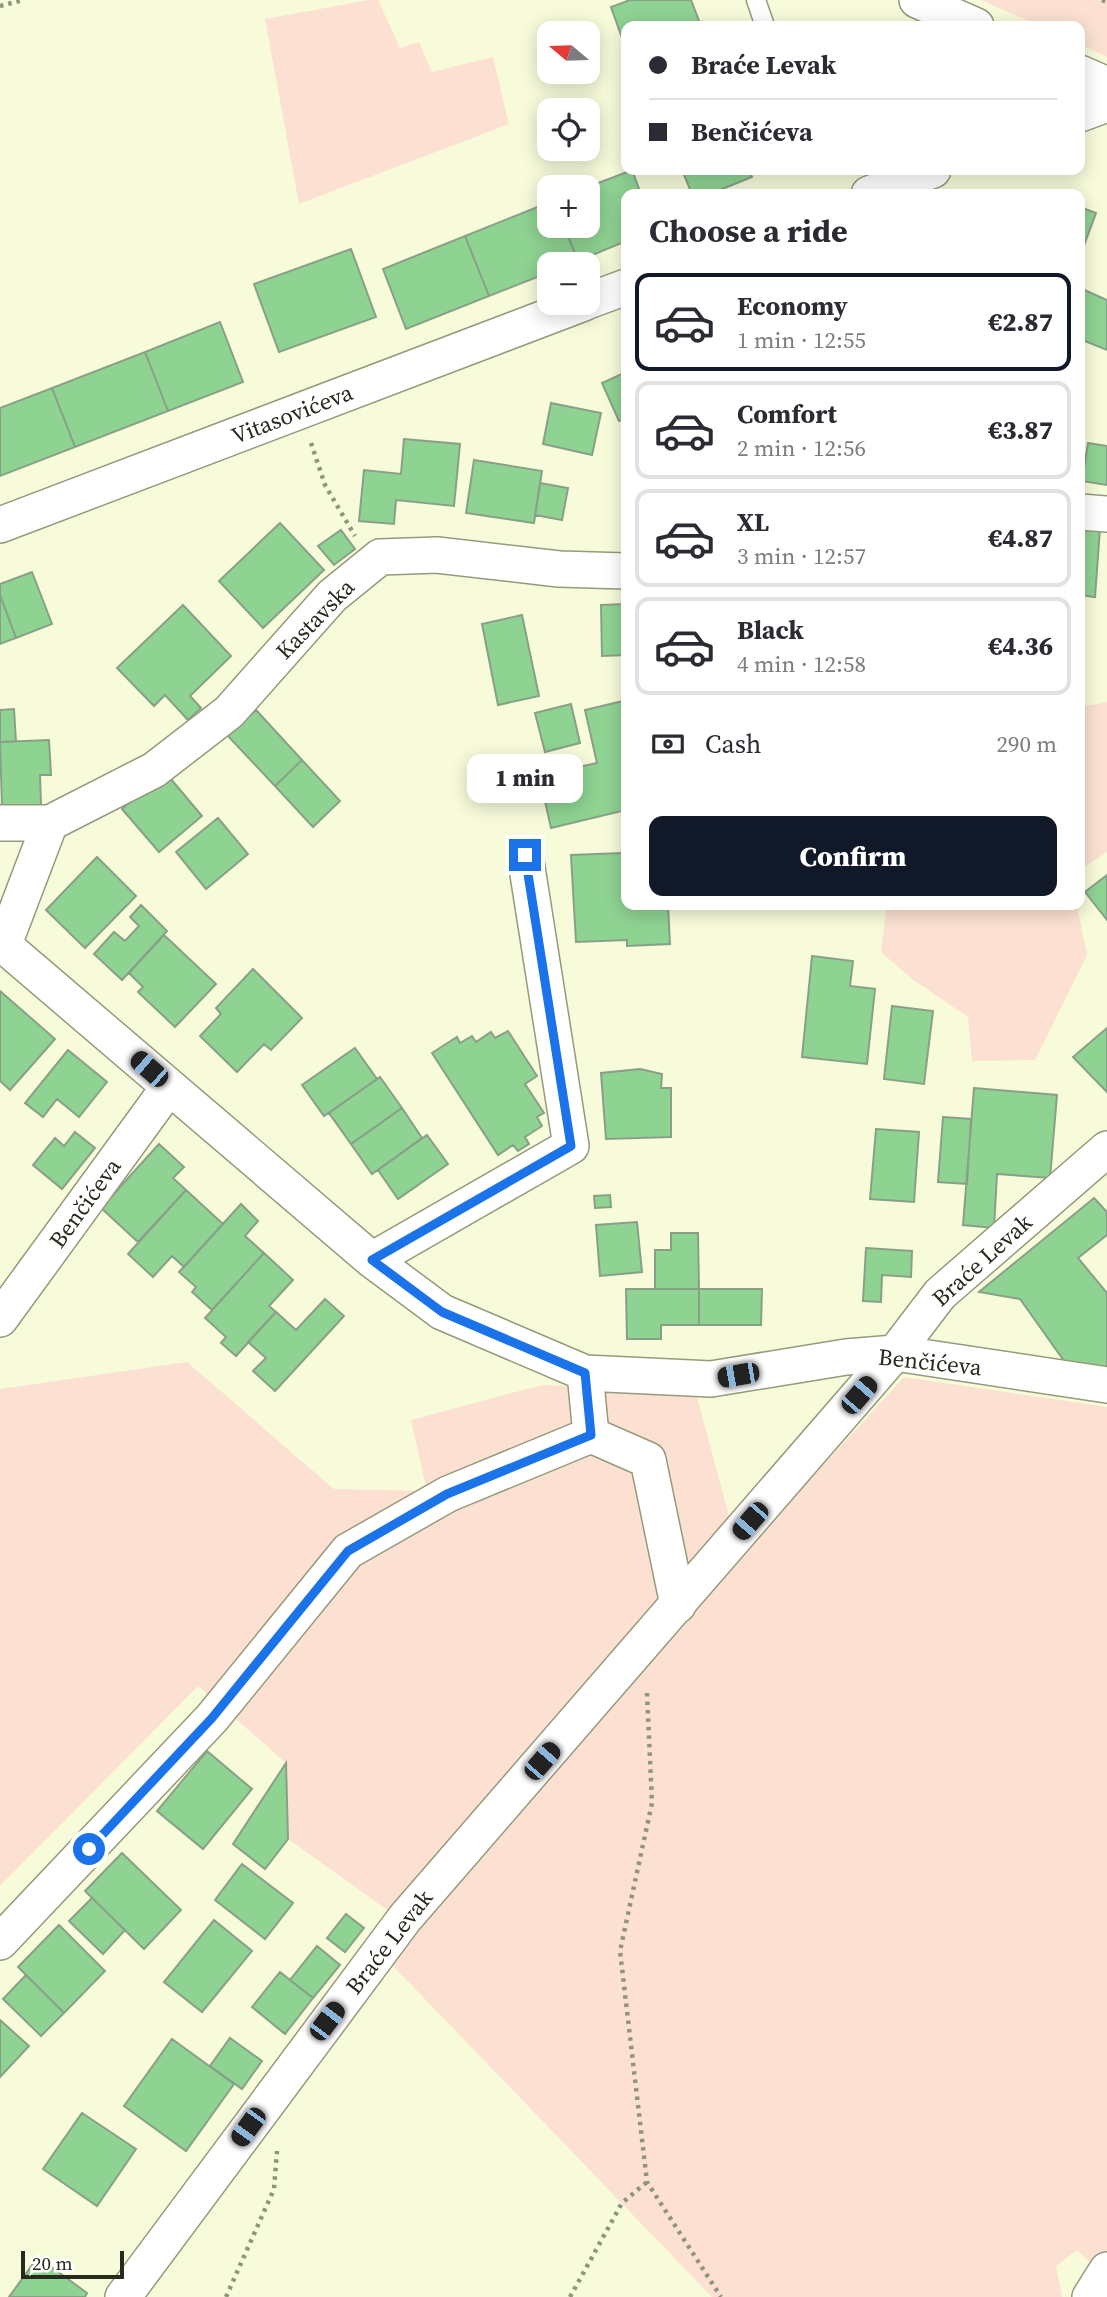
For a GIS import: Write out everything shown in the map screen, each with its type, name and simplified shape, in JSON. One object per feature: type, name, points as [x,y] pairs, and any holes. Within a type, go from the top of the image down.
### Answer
[{"type":"street","points":[[917,0],[965,21]]},
{"type":"street","points":[[1085,75],[1107,85]]},
{"type":"street","points":[[1085,112],[1107,104]]},
{"type":"street","points":[[882,189],[920,175]]},
{"type":"street","name":"Vitasovićeva","points":[[600,297],[621,289]]},
{"type":"street","name":"Vitasovićeva","points":[[0,526],[552,315]]},
{"type":"street","points":[[1085,512],[1107,514]]},
{"type":"street","name":"Kastavska","points":[[51,822],[153,770],[229,712],[332,596],[380,557],[438,555],[559,569],[621,571]]},
{"type":"street","points":[[0,824],[51,822]]},
{"type":"street","name":"Benčićeva","points":[[51,822],[2,943],[372,1260],[442,1312],[585,1373],[711,1379],[846,1357],[895,1353],[1107,1385]]},
{"type":"street","points":[[372,1260],[571,1146],[525,855]]},
{"type":"street","name":"Benčićeva","points":[[0,1319],[169,1087]]},
{"type":"street","name":"Braće Levak","points":[[123,2297],[405,1918],[895,1353],[940,1294],[1107,1149]]},
{"type":"street","points":[[585,1373],[591,1435]]},
{"type":"street","points":[[0,1942],[212,1718],[348,1551],[447,1494],[591,1435],[648,1460],[678,1605]]},
{"type":"street","points":[[1090,2297],[1107,2270]]},
{"type":"lane","points":[[756,0],[763,21]]},
{"type":"path","points":[[0,6],[23,0]]},
{"type":"path","points":[[301,411],[325,485],[372,564]]},
{"type":"path","points":[[645,1643],[652,1803],[620,1951],[647,2182],[721,2297]]},
{"type":"path","points":[[226,2297],[274,2189],[277,2149]]},
{"type":"path","points":[[570,2297],[622,2203],[647,2182]]},
{"type":"shaded area","points":[[378,0],[400,48],[419,42],[432,72],[493,57],[509,124],[299,204],[265,19]]},
{"type":"shaded area","points":[[981,0],[1107,0],[1107,57],[1085,46],[1085,21],[1029,21]]},
{"type":"shaded area","points":[[1107,702],[1107,852],[1085,867],[1085,706]]},
{"type":"shaded area","points":[[886,910],[1078,910],[1087,955],[1035,1060],[972,1061],[968,1017],[912,979],[881,952]]},
{"type":"shaded area","points":[[187,1362],[334,1489],[427,1491],[411,1420],[542,1385],[695,1390],[740,1556],[904,1377],[1107,1407],[1107,2250],[1096,2268],[1077,2250],[1056,2266],[1062,2297],[712,2297],[368,1940],[390,1912],[288,1839],[286,1763],[198,1686],[0,1886],[0,1389]]},
{"type":"building","points":[[630,0],[691,0],[699,21],[621,21],[621,35],[611,7]]},
{"type":"building","points":[[621,174],[634,175],[639,189],[621,189],[621,243],[600,252],[574,252],[569,238],[600,238],[600,182]]},
{"type":"building","points":[[684,175],[752,177],[722,189],[690,189]]},
{"type":"building","points":[[537,207],[537,238],[569,238],[574,252],[537,252],[537,277],[489,296],[465,236]]},
{"type":"building","points":[[1085,209],[1096,213],[1085,243]]},
{"type":"building","points":[[465,236],[489,296],[406,329],[383,269]]},
{"type":"building","points":[[351,249],[376,317],[279,352],[254,284]]},
{"type":"building","points":[[1085,290],[1107,300],[1107,350],[1085,341]]},
{"type":"building","points":[[220,322],[243,382],[168,411],[145,352]]},
{"type":"building","points":[[145,352],[168,411],[75,447],[52,388]]},
{"type":"building","points":[[621,374],[621,420],[619,421],[602,383]]},
{"type":"building","points":[[52,388],[75,447],[0,476],[0,408]]},
{"type":"building","points":[[551,403],[601,413],[592,455],[543,444]]},
{"type":"building","points":[[404,439],[460,444],[454,506],[396,500],[394,524],[359,521],[364,470],[401,474]]},
{"type":"building","points":[[1088,443],[1107,446],[1107,485],[1085,481]]},
{"type":"building","points":[[474,460],[542,471],[534,523],[466,513]]},
{"type":"building","points":[[540,483],[568,488],[562,520],[535,515]]},
{"type":"building","points":[[280,523],[324,570],[263,628],[219,581]]},
{"type":"building","points":[[1085,527],[1100,528],[1095,597],[1085,596]]},
{"type":"building","points":[[341,530],[355,549],[334,565],[318,546]]},
{"type":"building","points":[[32,572],[52,624],[16,638],[0,595],[0,584]]},
{"type":"building","points":[[0,595],[16,638],[0,644]]},
{"type":"building","points":[[621,604],[621,655],[602,656],[601,605]]},
{"type":"building","points":[[183,605],[231,656],[190,696],[201,708],[188,720],[165,695],[154,706],[117,668]]},
{"type":"building","points":[[522,615],[539,696],[498,705],[482,624]]},
{"type":"building","points":[[621,701],[621,811],[551,828],[544,797],[560,793],[556,772],[597,763],[585,710]]},
{"type":"building","points":[[571,704],[580,743],[545,752],[535,713]]},
{"type":"building","points":[[14,709],[16,742],[0,742],[0,710]]},
{"type":"building","points":[[256,710],[302,760],[275,786],[228,736]]},
{"type":"building","points":[[49,740],[51,775],[40,775],[41,805],[2,807],[0,742]]},
{"type":"building","points":[[302,760],[340,801],[313,827],[275,786]]},
{"type":"building","points":[[165,772],[202,816],[159,852],[122,809]]},
{"type":"building","points":[[218,818],[248,854],[206,889],[176,852]]},
{"type":"building","points":[[621,853],[621,910],[668,910],[670,944],[627,946],[627,940],[576,942],[571,855]]},
{"type":"building","points":[[97,857],[136,896],[85,948],[46,910]]},
{"type":"building","points":[[1107,875],[1107,920],[1085,892]]},
{"type":"building","points":[[141,905],[167,931],[122,980],[94,954],[114,932],[125,941],[139,926],[130,917]]},
{"type":"building","points":[[164,935],[216,984],[175,1027],[138,992],[143,987],[129,973]]},
{"type":"building","points":[[812,956],[853,961],[850,986],[875,989],[867,1064],[802,1057]]},
{"type":"building","points":[[253,969],[302,1018],[271,1050],[264,1044],[237,1072],[200,1036],[221,1014],[216,1008]]},
{"type":"building","points":[[0,991],[55,1039],[10,1090],[0,1081]]},
{"type":"building","points":[[892,1006],[933,1011],[924,1084],[884,1079]]},
{"type":"building","points":[[1107,1028],[1107,1092],[1073,1057]]},
{"type":"building","points":[[508,1031],[537,1076],[525,1084],[544,1113],[537,1117],[542,1126],[525,1137],[529,1144],[518,1151],[513,1145],[498,1155],[432,1053],[457,1037],[460,1043],[472,1036],[476,1042],[491,1032],[495,1038]]},
{"type":"building","points":[[355,1048],[377,1079],[324,1116],[302,1085]]},
{"type":"building","points":[[68,1050],[107,1082],[79,1117],[57,1099],[43,1117],[25,1103]]},
{"type":"building","points":[[640,1069],[662,1074],[661,1088],[671,1088],[671,1137],[606,1139],[601,1073]]},
{"type":"building","points":[[380,1077],[402,1108],[351,1144],[329,1113]]},
{"type":"building","points":[[974,1088],[1057,1095],[1050,1178],[997,1174],[994,1228],[963,1225]]},
{"type":"building","points":[[402,1108],[422,1138],[372,1174],[351,1144]]},
{"type":"building","points":[[943,1117],[971,1119],[967,1184],[938,1182]]},
{"type":"building","points":[[876,1129],[919,1132],[914,1202],[870,1199]]},
{"type":"building","points":[[75,1132],[95,1148],[62,1189],[33,1165],[55,1138],[64,1146]]},
{"type":"building","points":[[427,1135],[448,1164],[398,1199],[378,1170]]},
{"type":"building","points":[[159,1144],[184,1167],[173,1178],[186,1190],[138,1242],[101,1208]]},
{"type":"building","points":[[186,1190],[223,1224],[184,1267],[172,1256],[153,1277],[128,1254]]},
{"type":"building","points":[[610,1195],[611,1207],[595,1208],[594,1196]]},
{"type":"building","points":[[1094,1198],[1107,1212],[1107,1235],[1078,1258],[1107,1293],[1107,1371],[1067,1365],[1020,1299],[979,1292]]},
{"type":"building","points":[[241,1204],[258,1221],[245,1236],[264,1253],[212,1310],[192,1292],[196,1287],[179,1272]]},
{"type":"building","points":[[637,1222],[642,1272],[600,1276],[596,1225]]},
{"type":"building","points":[[671,1233],[698,1233],[699,1289],[655,1289],[655,1250],[671,1250]]},
{"type":"building","points":[[866,1248],[912,1251],[911,1277],[882,1275],[881,1302],[863,1301]]},
{"type":"building","points":[[264,1253],[293,1280],[269,1306],[276,1312],[236,1356],[221,1343],[226,1337],[205,1318]]},
{"type":"building","points":[[626,1289],[699,1289],[699,1325],[661,1325],[661,1339],[627,1339]]},
{"type":"building","points":[[699,1289],[762,1289],[761,1325],[699,1325]]},
{"type":"building","points":[[325,1299],[344,1316],[275,1391],[253,1371],[266,1358],[248,1342],[276,1312],[296,1330]]},
{"type":"building","points":[[207,1751],[252,1789],[203,1849],[157,1811]]},
{"type":"building","points":[[286,1763],[288,1839],[265,1869],[233,1844]]},
{"type":"building","points":[[122,1853],[181,1910],[144,1949],[85,1891]]},
{"type":"building","points":[[242,1864],[293,1903],[265,1939],[215,1900]]},
{"type":"building","points":[[92,1898],[125,1930],[103,1954],[69,1921]]},
{"type":"building","points":[[346,1914],[364,1928],[345,1952],[327,1938]]},
{"type":"building","points":[[214,1920],[252,1951],[202,2012],[164,1982]]},
{"type":"building","points":[[59,1925],[105,1971],[64,2013],[18,1967]]},
{"type":"building","points":[[317,1946],[340,1965],[313,1998],[290,1980]]},
{"type":"building","points":[[280,1972],[313,1998],[285,2034],[252,2007]]},
{"type":"building","points":[[26,1975],[64,2013],[41,2036],[3,1999]]},
{"type":"building","points":[[0,2020],[29,2046],[0,2077]]},
{"type":"building","points":[[230,2038],[262,2061],[242,2089],[210,2066]]},
{"type":"building","points":[[172,2039],[234,2084],[186,2151],[124,2106]]},
{"type":"building","points":[[82,2113],[136,2149],[97,2206],[43,2169]]},
{"type":"building","points":[[38,2257],[87,2293],[85,2297],[9,2297]]},
{"type":"route","points":[[89,1849],[212,1718],[348,1551],[447,1494],[591,1435],[585,1373],[442,1312],[372,1260],[571,1146],[525,855]]}]
